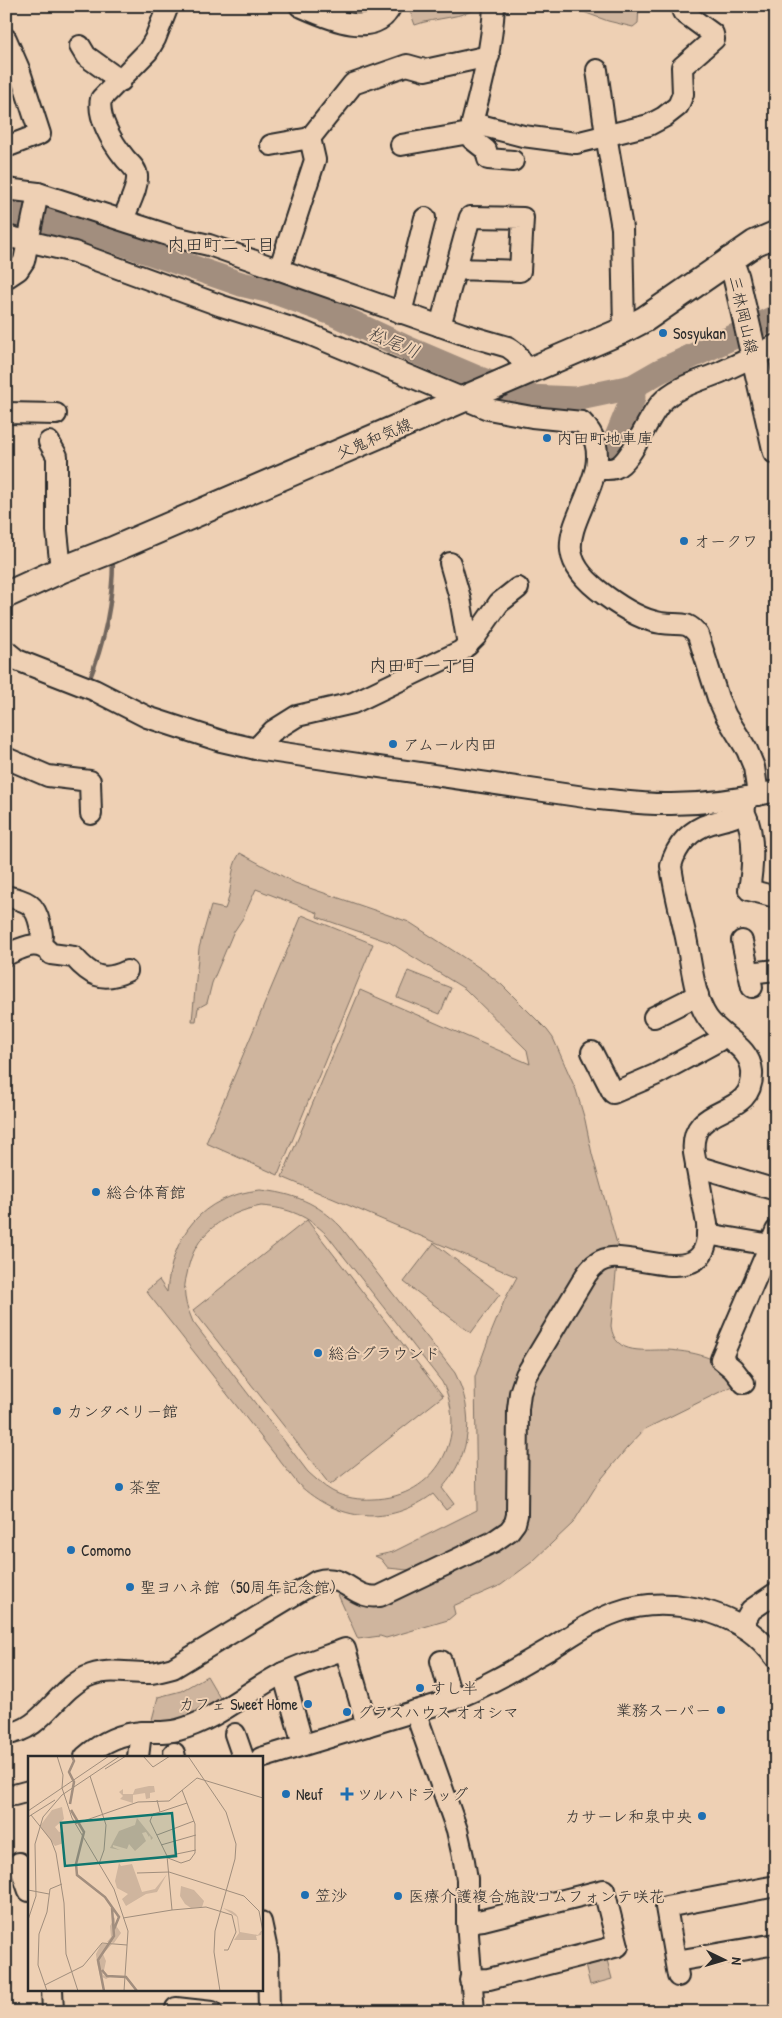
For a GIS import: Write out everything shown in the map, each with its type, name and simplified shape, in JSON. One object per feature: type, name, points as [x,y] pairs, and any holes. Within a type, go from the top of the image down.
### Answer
[{"type":"main road","name":"三林岡山線","points":[[766,238],[730,260],[741,303],[761,351],[776,451]]},
{"type":"main road","name":"父鬼和気線","points":[[6,596],[61,570],[624,330],[645,319],[730,260]]},
{"type":"street","points":[[127,210],[136,184],[136,170],[115,144],[101,116],[100,107],[102,99],[148,51],[155,39],[168,6]]},
{"type":"street","points":[[300,6],[346,23],[362,24],[384,18],[391,6]]},
{"type":"street","points":[[476,128],[472,124],[489,56],[494,6]]},
{"type":"street","points":[[401,145],[476,128],[576,142],[649,124],[664,117],[678,106],[683,94],[682,67],[714,39],[714,34],[683,12],[680,6]]},
{"type":"street","points":[[6,39],[12,71],[40,134],[6,148]]},
{"type":"street","points":[[80,46],[86,56],[120,81]]},
{"type":"street","points":[[271,145],[310,138],[353,84],[407,65],[424,70],[489,56]]},
{"type":"street","points":[[597,70],[622,228],[624,330]]},
{"type":"street","points":[[476,128],[472,139],[486,150],[488,159],[513,161]]},
{"type":"street","points":[[280,270],[315,160],[310,138]]},
{"type":"street","points":[[6,190],[83,207],[160,232],[209,245],[440,326],[508,346],[516,353],[523,374]]},
{"type":"street","points":[[6,278],[18,270],[24,261],[37,198]]},
{"type":"street","points":[[83,207],[127,210],[160,232]]},
{"type":"street","points":[[401,312],[424,218]]},
{"type":"street","points":[[766,238],[776,224]]},
{"type":"street","points":[[6,236],[28,237],[222,306],[304,332],[470,397],[494,410],[532,417],[582,422],[596,441],[598,455],[596,468],[573,534],[571,551],[575,566],[589,584],[632,611],[660,623],[687,624],[698,635],[718,698],[726,716],[747,750],[754,767],[756,798],[750,822],[752,875],[749,890],[776,897]]},
{"type":"street","points":[[440,326],[456,269]]},
{"type":"street","points":[[596,468],[616,468],[626,461],[651,416],[669,394],[761,351]]},
{"type":"street","points":[[6,413],[56,414]]},
{"type":"street","points":[[49,442],[56,456],[57,530],[61,570]]},
{"type":"street","points":[[450,563],[460,598],[468,645]]},
{"type":"street","points":[[256,749],[273,731],[297,716],[353,703],[461,651],[468,645],[499,603],[518,588]]},
{"type":"street","points":[[6,651],[17,660],[94,690],[147,717],[222,741],[256,749],[598,799],[671,804],[756,798]]},
{"type":"street","points":[[6,758],[48,776],[90,781],[91,814]]},
{"type":"street","points":[[6,1734],[18,1732],[33,1724],[62,1694],[86,1677],[108,1671],[150,1673],[173,1668],[317,1581],[328,1578],[338,1580],[366,1597],[380,1596],[502,1536],[515,1522],[517,1515],[518,1409],[522,1385],[589,1271],[598,1262],[612,1258],[662,1266],[687,1263],[697,1258],[702,1251],[708,1234],[693,1145],[698,1128],[710,1116],[727,1110],[741,1101],[750,1086],[752,1068],[744,1052],[719,1032],[707,1017],[698,995],[674,888],[671,866],[673,856],[682,841],[689,835],[710,823],[734,818],[756,798]]},
{"type":"street","points":[[6,896],[24,900],[37,912],[43,936],[40,945]]},
{"type":"street","points":[[742,941],[751,980],[776,970]]},
{"type":"street","points":[[6,955],[20,949],[40,945],[46,947],[51,954],[74,957],[88,972],[96,976],[113,977],[127,971]]},
{"type":"street","points":[[654,1017],[698,995]]},
{"type":"street","points":[[592,1053],[612,1093],[658,1081],[724,1035]]},
{"type":"street","points":[[696,1166],[776,1190]]},
{"type":"street","points":[[708,1234],[774,1241],[721,1359],[733,1369],[744,1383]]},
{"type":"street","points":[[742,1626],[751,1610],[776,1593]]},
{"type":"street","points":[[262,1758],[452,1700],[482,1688],[597,1620],[618,1611],[642,1606],[685,1606],[722,1616],[750,1632],[776,1658]]},
{"type":"street","points":[[87,1756],[114,1738],[141,1732],[168,1732],[194,1724],[234,1704],[283,1673],[345,1649],[367,1726]]},
{"type":"street","points":[[441,1661],[452,1700]]},
{"type":"street","points":[[283,1673],[303,1745]]},
{"type":"street","points":[[415,1711],[457,1830],[467,1879],[470,1980],[474,2012]]},
{"type":"street","points":[[138,1756],[141,1732]]},
{"type":"street","points":[[235,1734],[243,1756]]},
{"type":"street","points":[[6,1795],[14,1796],[28,1791]]},
{"type":"street","points":[[18,1862],[28,1888]]},
{"type":"street","points":[[776,1886],[666,1907],[677,1969],[776,1944]]},
{"type":"street","points":[[468,1922],[604,1890],[618,1946],[488,1979],[470,1980]]},
{"type":"street","points":[[262,1933],[269,2012]]},
{"type":"street","points":[[52,1990],[52,2012]]},
{"type":"street","points":[[176,2008],[205,2011]]},
{"type":"shaded area","points":[[408,6],[481,6],[457,16],[415,25]]},
{"type":"shaded area","points":[[567,6],[639,6],[638,23],[633,27],[608,21]]},
{"type":"shaded area","points":[[240,853],[295,883],[409,922],[483,970],[502,985],[547,1030],[553,1038],[576,1090],[619,1251],[606,1252],[519,1377],[513,1500],[506,1526],[418,1571],[388,1568],[381,1559],[375,1556],[393,1552],[477,1510],[475,1377],[505,1299],[517,1277],[282,1177],[360,990],[530,1064],[527,1050],[465,989],[389,942],[317,917],[318,913],[256,889],[243,918],[233,933],[212,983],[207,1003],[198,1008],[196,1021],[192,1021],[199,948],[211,906],[225,909],[234,866]]},
{"type":"shaded area","points":[[302,915],[373,944],[278,1175],[206,1143]]},
{"type":"shaded area","points":[[408,971],[451,988],[440,1014],[397,997]]},
{"type":"shaded area","name":"総合グラウンド","points":[[260,1190],[272,1191],[304,1201],[332,1219],[341,1227],[455,1373],[466,1403],[468,1418],[465,1447],[460,1461],[442,1488],[454,1504],[446,1510],[433,1494],[416,1505],[399,1512],[364,1516],[347,1513],[314,1497],[298,1484],[146,1291],[159,1280],[167,1292],[175,1253],[183,1236],[193,1222],[221,1200]],"holes":[[[261,1206],[289,1211],[305,1218],[320,1228],[442,1382],[450,1402],[452,1423],[449,1442],[442,1460],[430,1476],[414,1488],[395,1496],[357,1499],[347,1497],[326,1487],[308,1472],[193,1322],[186,1304],[185,1288],[190,1260],[196,1247],[203,1237],[223,1220],[247,1209]]]},
{"type":"shaded area","name":"総合グラウンド","points":[[307,1220],[443,1396],[330,1485],[193,1310]]},
{"type":"shaded area","points":[[434,1243],[500,1294],[471,1333],[404,1282]]},
{"type":"shaded area","points":[[617,1263],[611,1326],[618,1343],[633,1349],[679,1351],[706,1357],[718,1364],[736,1384],[645,1429],[598,1483],[573,1523],[532,1562],[501,1585],[453,1606],[455,1614],[448,1620],[386,1638],[380,1636],[358,1639],[335,1588],[363,1601],[505,1542],[524,1397],[592,1276]]},
{"type":"shaded area","points":[[207,1676],[224,1705],[214,1710],[150,1727],[158,1697],[181,1691]]},
{"type":"shaded area","points":[[606,1956],[612,1979],[590,1985],[584,1961]]},
{"type":"waterway","name":"松尾川","points":[[6,211],[78,228],[241,284],[275,292],[332,313],[477,378],[529,397],[575,399],[632,387],[660,371],[776,317]]},
{"type":"waterway","points":[[612,449],[633,398],[632,387]]},
{"type":"waterway","points":[[88,683],[103,638],[111,591],[113,559]]},
{"type":"place","name":"Sosyukan","points":[[663,333]]},
{"type":"place","name":"内田町地車庫","points":[[547,438]]},
{"type":"place","name":"オークワ","points":[[684,541]]},
{"type":"place","name":"アムール内田","points":[[393,744]]},
{"type":"place","name":"総合体育館","points":[[96,1192]]},
{"type":"place","name":"総合グラウンド","points":[[318,1353]]},
{"type":"place","name":"カンタベリー館","points":[[57,1411]]},
{"type":"place","name":"茶室","points":[[119,1487]]},
{"type":"place","name":"Comomo","points":[[71,1550]]},
{"type":"place","name":"聖ヨハネ館（50周年記念館）","points":[[130,1587]]},
{"type":"place","name":"すし半","points":[[420,1688]]},
{"type":"place","name":"カフェ Sweet Home","points":[[308,1704]]},
{"type":"place","name":"業務スーパー","points":[[721,1710]]},
{"type":"place","name":"グラスハウス オオシマ","points":[[347,1712]]},
{"type":"place","name":"Neuf","points":[[286,1794]]},
{"type":"place","name":"ツルハドラッグ","points":[[347,1794]]},
{"type":"place","name":"カサーレ和泉中央","points":[[702,1816]]},
{"type":"place","name":"笠沙","points":[[305,1895]]},
{"type":"place","name":"医療介護複合施設コムフォンテ咲花","points":[[398,1896]]},
{"type":"district","name":"内田町二丁目","points":[[221,244]]},
{"type":"district","name":"内田町一丁目","points":[[423,665]]}]
